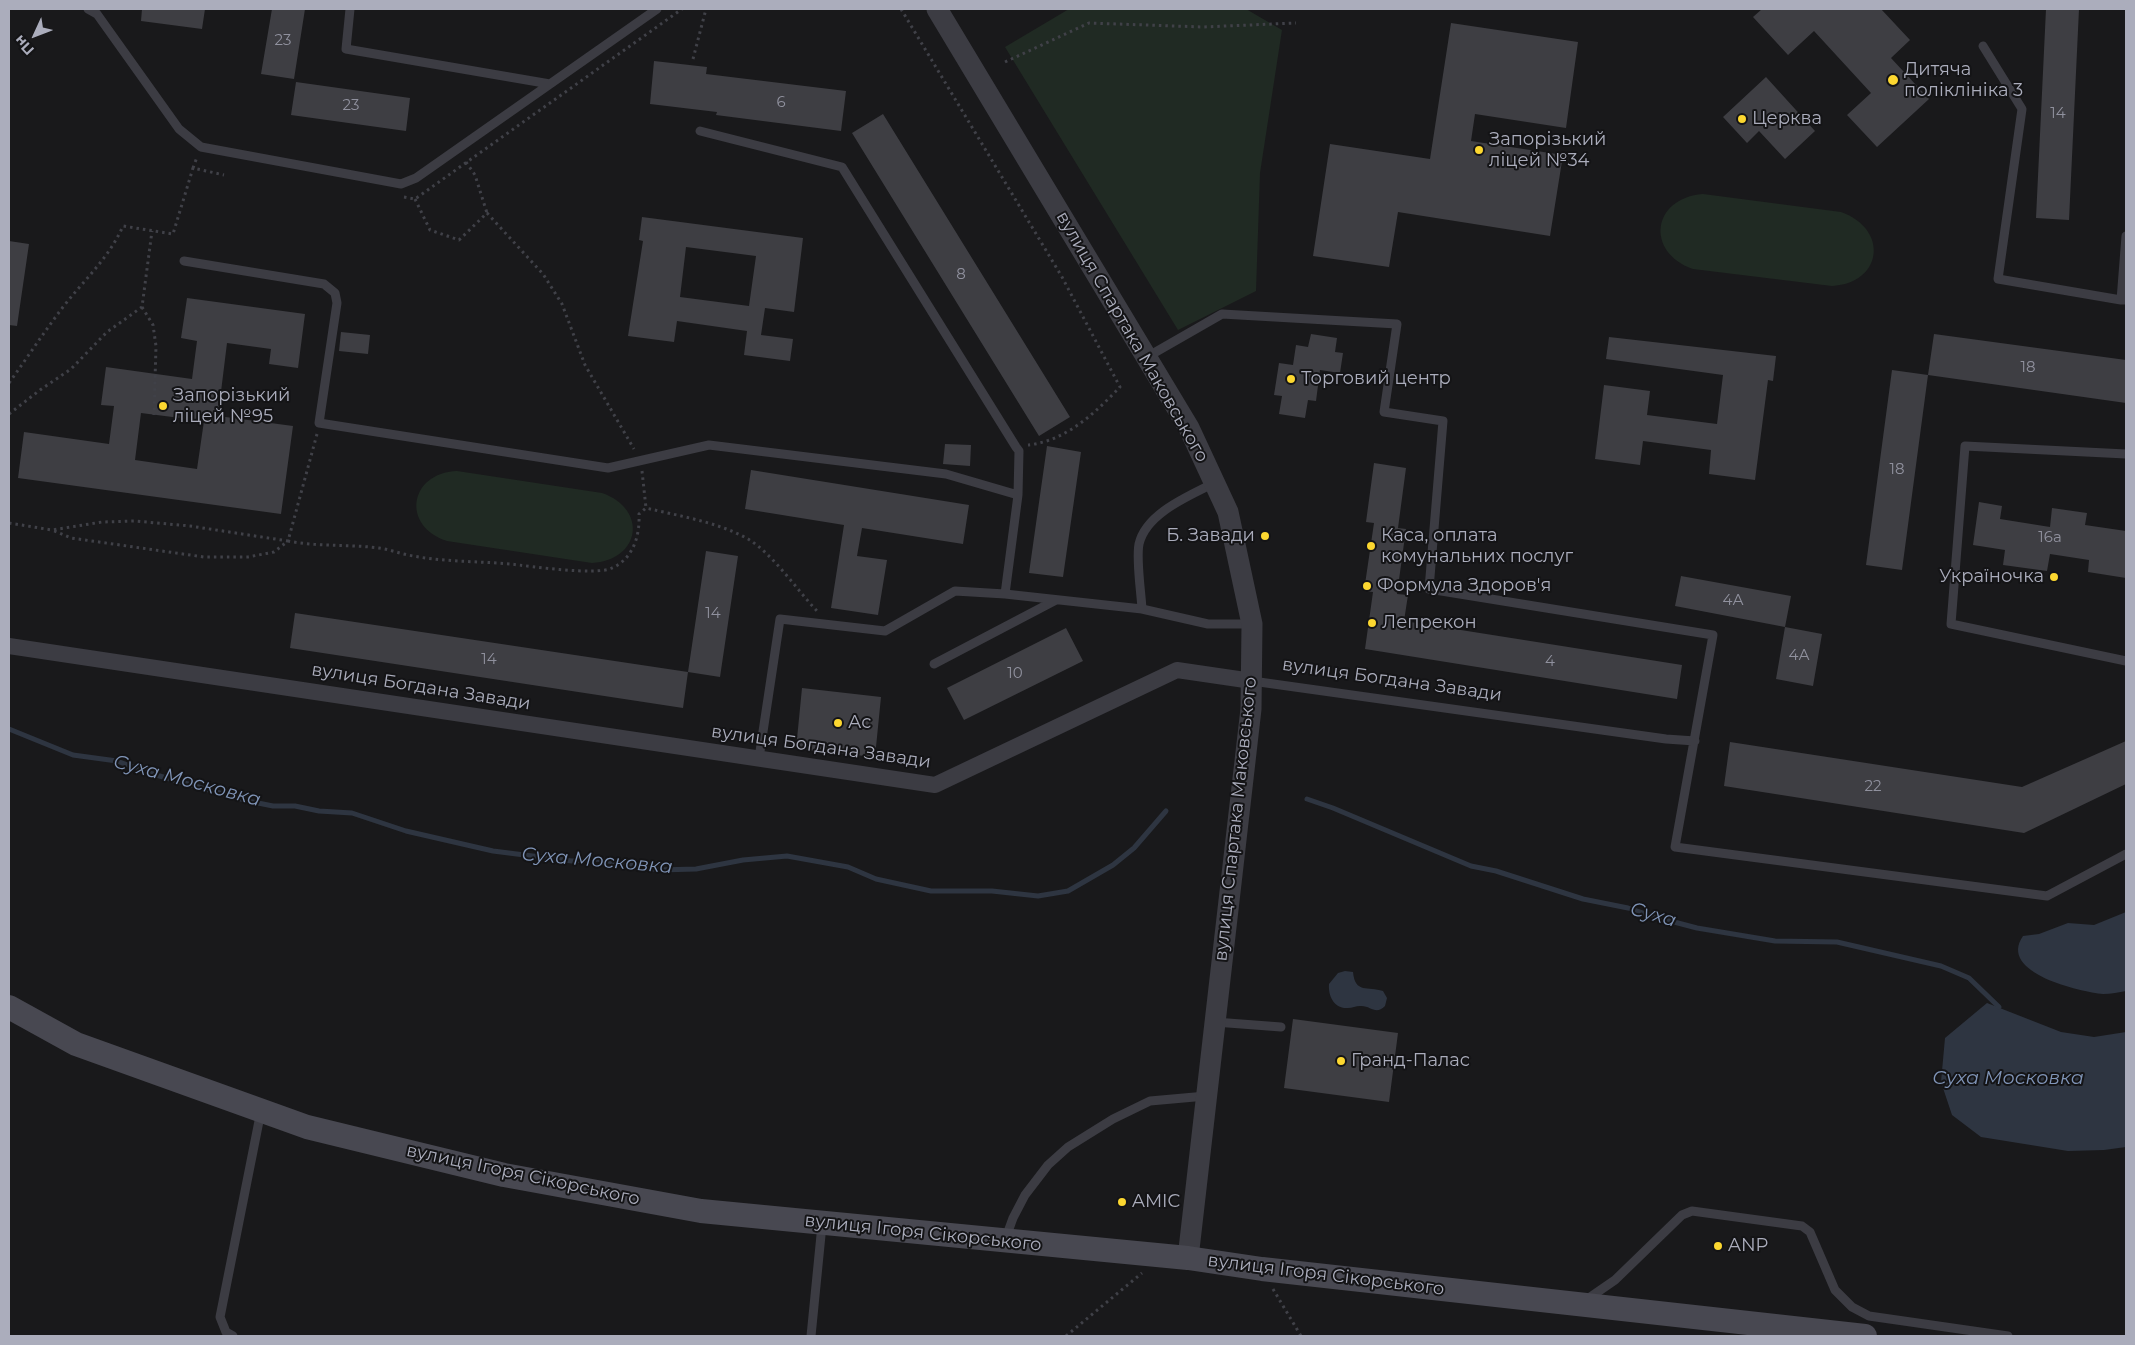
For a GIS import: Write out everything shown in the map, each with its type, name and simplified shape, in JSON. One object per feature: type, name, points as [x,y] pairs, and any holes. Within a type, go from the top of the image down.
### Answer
[{"type":"main road","name":"вулиця Ігоря Сікорського","points":[[9,1007],[76,1044],[307,1127],[504,1175],[701,1211],[1188,1258],[1262,1269],[1866,1336]]},
{"type":"street","name":"вулиця Спартака Маковського","points":[[937,9],[1189,428],[1228,512],[1252,624],[1250,719],[1188,1258]]},
{"type":"street","name":"вулиця Богдана Завади","points":[[9,646],[935,785],[1177,670],[1252,681]]},
{"type":"lane","points":[[88,9],[96,14],[179,129],[201,147],[401,184],[416,178],[657,9]]},
{"type":"lane","points":[[350,9],[346,48],[550,84]]},
{"type":"lane","points":[[1983,46],[2022,108],[1998,279],[2124,300],[2126,236]]},
{"type":"lane","points":[[700,131],[842,167],[1019,452],[1018,494],[1005,594]]},
{"type":"lane","points":[[184,262],[324,284],[334,292],[337,303],[319,424],[608,468],[709,445],[946,474],[1018,494]]},
{"type":"lane","points":[[1147,357],[1222,314],[1397,324],[1384,412],[1444,421],[1429,589],[1713,635],[1675,847],[2047,896],[2126,854]]},
{"type":"lane","points":[[2126,454],[1965,446],[1951,624],[2126,660]]},
{"type":"lane","points":[[1142,609],[1139,546],[1143,530],[1155,517],[1215,483]]},
{"type":"lane","points":[[759,758],[780,619],[885,631],[955,591],[1005,594],[1142,609],[1208,624],[1252,624]]},
{"type":"lane","points":[[934,664],[1057,600]]},
{"type":"lane","name":"вулиця Богдана Завади","points":[[1252,681],[1666,740],[1695,741]]},
{"type":"lane","points":[[1215,1022],[1280,1027]]},
{"type":"lane","points":[[1004,1240],[1025,1195],[1048,1166],[1068,1146],[1112,1119],[1150,1101],[1206,1096]]},
{"type":"lane","points":[[233,1336],[226,1332],[220,1317],[262,1110]]},
{"type":"lane","points":[[1580,1304],[1615,1280],[1682,1215],[1692,1211],[1802,1226],[1810,1232],[1835,1290],[1852,1306],[1869,1316],[2008,1336]]},
{"type":"lane","points":[[811,1336],[822,1223]]},
{"type":"path","points":[[397,195],[415,199],[682,9]]},
{"type":"path","points":[[693,60],[706,9]]},
{"type":"path","points":[[894,9],[901,10]]},
{"type":"path","points":[[1005,62],[1089,23],[1203,27],[1296,23]]},
{"type":"path","points":[[466,162],[475,175],[487,213],[543,274],[562,304],[586,365],[641,461],[646,508]]},
{"type":"path","points":[[9,383],[64,307],[84,285],[116,243],[123,226],[173,234],[193,168],[224,175]]},
{"type":"path","points":[[415,199],[430,230],[458,240],[487,213]]},
{"type":"path","points":[[152,231],[142,307],[153,325],[156,346],[154,414]]},
{"type":"path","points":[[9,414],[71,369],[107,332],[142,307]]},
{"type":"path","points":[[9,523],[52,530],[79,539],[204,557],[248,557],[274,552],[288,541],[190,526],[135,521],[102,522],[52,530]]},
{"type":"path","points":[[1066,1336],[1163,1256]]},
{"type":"path","points":[[1262,1269],[1301,1336]]},
{"type":"shaded area","points":[[1069,9],[1246,9],[1282,30],[1260,173],[1256,291],[1178,330],[1005,47]]},
{"type":"shaded area","points":[[1703,194],[1841,212],[1856,220],[1867,230],[1873,242],[1874,254],[1870,266],[1862,276],[1849,283],[1832,286],[1693,269],[1678,261],[1667,251],[1662,239],[1661,227],[1665,215],[1673,205],[1686,198]]},
{"type":"shaded area","points":[[457,471],[602,493],[617,500],[627,510],[632,521],[633,533],[629,544],[621,553],[608,560],[592,563],[447,541],[432,534],[422,524],[417,513],[417,501],[421,490],[429,481],[441,474]]},
{"type":"water","points":[[2126,912],[2126,991],[2103,994],[2061,985],[2031,970],[2021,960],[2018,949],[2023,936],[2039,934],[2068,923],[2094,925]]},
{"type":"water","points":[[1345,971],[1353,972],[1356,984],[1359,986],[1383,991],[1387,998],[1385,1006],[1382,1009],[1376,1010],[1364,1006],[1343,1008],[1336,1004],[1331,997],[1329,984],[1338,973]]},
{"type":"water","name":"Суха Московка","points":[[1987,1003],[2061,1032],[2094,1037],[2126,1032],[2126,1147],[2068,1151],[1981,1137],[1952,1115],[1941,1082],[1945,1038]]},
{"type":"building","points":[[142,9],[205,9],[202,29],[141,21]]},
{"type":"building","points":[[272,9],[305,9],[294,79],[261,74]]},
{"type":"building","name":"Дитяча поліклініка 3","points":[[1762,9],[1881,9],[1910,40],[1891,58],[1929,99],[1877,147],[1847,115],[1871,93],[1814,31],[1788,55],[1753,17]]},
{"type":"building","points":[[2046,9],[2079,9],[2069,220],[2036,218]]},
{"type":"building","name":"Запорізький ліцей №34","points":[[1451,23],[1578,42],[1566,128],[1475,114],[1471,141],[1563,155],[1550,236],[1398,212],[1389,267],[1313,256],[1330,144],[1430,159]]},
{"type":"building","points":[[654,61],[707,67],[706,74],[846,91],[841,131],[716,115],[717,112],[650,104]]},
{"type":"building","points":[[1766,77],[1815,131],[1785,159],[1759,131],[1747,143],[1723,117]]},
{"type":"building","points":[[296,82],[410,98],[406,131],[291,115]]},
{"type":"building","points":[[883,114],[1070,417],[1039,436],[852,133]]},
{"type":"building","points":[[642,217],[803,238],[794,312],[765,308],[761,335],[793,339],[790,361],[744,355],[747,331],[677,321],[674,342],[628,336],[643,241],[639,240]],"holes":[[[686,247],[756,256],[749,306],[680,297]]]},
{"type":"building","points":[[9,241],[29,244],[17,326],[9,325]]},
{"type":"building","name":"Запорізький ліцей №95","points":[[187,298],[305,314],[298,368],[269,364],[271,349],[227,343],[218,416],[293,426],[281,514],[18,478],[24,432],[109,444],[114,406],[101,405],[106,367],[192,379],[197,341],[181,338]],"holes":[[[141,413],[204,421],[197,469],[135,460]]]},
{"type":"building","points":[[341,332],[370,335],[368,354],[339,351]]},
{"type":"building","points":[[1311,334],[1337,338],[1335,352],[1343,353],[1340,373],[1320,370],[1316,401],[1308,400],[1305,418],[1279,414],[1282,396],[1274,395],[1279,363],[1293,365],[1296,345],[1308,347]]},
{"type":"building","points":[[1934,334],[2126,360],[2126,403],[1928,375]]},
{"type":"building","points":[[1609,337],[1776,356],[1773,381],[1768,380],[1755,480],[1709,474],[1711,450],[1643,441],[1640,465],[1595,459],[1604,385],[1650,391],[1647,415],[1717,424],[1723,375],[1606,359]]},
{"type":"building","points":[[1892,370],[1928,375],[1902,570],[1866,565]]},
{"type":"building","points":[[945,444],[971,445],[970,466],[943,464]]},
{"type":"building","points":[[1047,446],[1081,452],[1063,577],[1029,573]]},
{"type":"building","points":[[1374,463],[1406,468],[1398,528],[1406,529],[1397,594],[1408,595],[1404,621],[1682,665],[1677,699],[1365,649],[1373,592],[1364,591],[1374,523],[1366,522]]},
{"type":"building","points":[[751,470],[969,505],[963,544],[862,528],[857,556],[887,560],[878,615],[831,608],[844,525],[745,509]]},
{"type":"building","points":[[1979,502],[2002,506],[2000,519],[2050,527],[2052,508],[2087,513],[2085,525],[2126,531],[2126,578],[2088,572],[2089,560],[2050,554],[2047,571],[2003,565],[2005,550],[1973,545]]},
{"type":"building","points":[[706,551],[738,556],[720,677],[688,672]]},
{"type":"building","points":[[1681,576],[1791,596],[1785,627],[1675,606]]},
{"type":"building","points":[[295,613],[688,672],[683,708],[290,648]]},
{"type":"building","points":[[1785,627],[1822,634],[1813,686],[1776,679]]},
{"type":"building","points":[[1066,628],[1083,661],[964,720],[947,688]]},
{"type":"building","name":"Ас","points":[[802,688],[881,697],[875,757],[796,749]]},
{"type":"building","points":[[2126,741],[2126,784],[2024,833],[1724,786],[1730,742],[2022,787]]},
{"type":"building","name":"Гранд-Палас","points":[[1293,1019],[1398,1033],[1389,1102],[1284,1088]]},
{"type":"waterway","name":"Суха Московка","points":[[9,729],[73,755],[117,761],[149,773],[248,801],[273,806],[295,806],[319,811],[352,813],[406,831],[493,851],[572,861],[597,859],[659,870],[696,869],[743,860],[787,856],[848,867],[876,879],[931,891],[992,891],[1038,896],[1068,891],[1113,865],[1134,848],[1166,811]]},
{"type":"waterway","name":"Суха","points":[[1307,799],[1333,808],[1471,866],[1496,871],[1583,899],[1628,908],[1697,928],[1775,941],[1837,942],[1941,966],[1969,978],[1999,1007]]},
{"type":"place","name":"Дитяча поліклініка 3","points":[[1893,80]]},
{"type":"place","name":"Церква","points":[[1742,119]]},
{"type":"place","name":"Запорізький ліцей №34","points":[[1479,150]]},
{"type":"place","name":"Торговий центр","points":[[1291,379]]},
{"type":"place","name":"Запорізький ліцей №95","points":[[163,406]]},
{"type":"place","name":"Б. Завади","points":[[1265,536]]},
{"type":"place","name":"Каса, оплата комунальних послуг","points":[[1371,546]]},
{"type":"place","name":"Україночка","points":[[2054,577]]},
{"type":"place","name":"Формула Здоров'я","points":[[1367,586]]},
{"type":"place","name":"Лепрекон","points":[[1372,623]]},
{"type":"place","name":"Ас","points":[[838,723]]},
{"type":"place","name":"Гранд-Палас","points":[[1341,1061]]},
{"type":"place","name":"AMIC","points":[[1122,1202]]},
{"type":"place","name":"ANP","points":[[1718,1246]]}]
